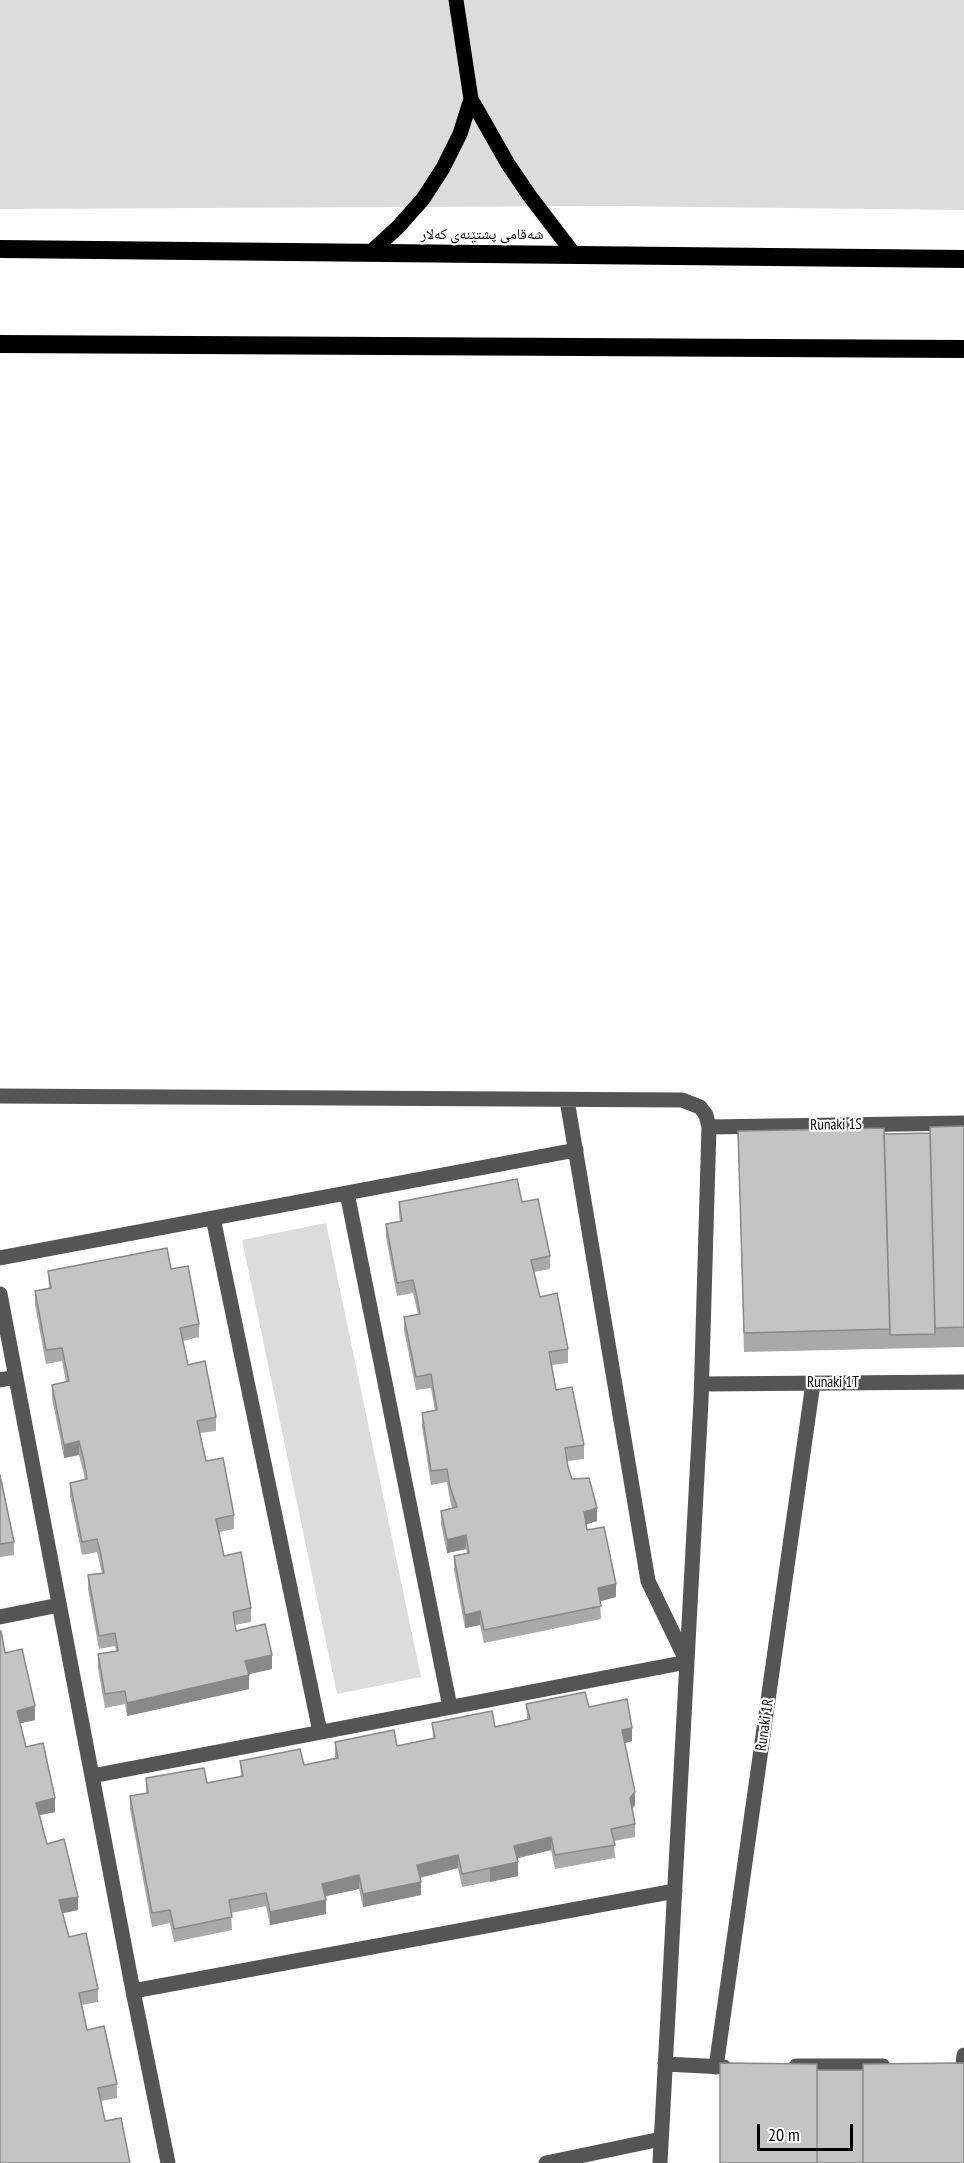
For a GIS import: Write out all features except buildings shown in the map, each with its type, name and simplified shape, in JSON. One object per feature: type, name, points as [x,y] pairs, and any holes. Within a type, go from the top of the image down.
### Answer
[{"type":"highway","name":"شەقامی پشتێنەی کەلار","points":[[0,249],[964,259]]},
{"type":"highway","points":[[0,344],[964,349]]},
{"type":"main road","points":[[456,0],[471,99],[508,164],[574,254]]},
{"type":"main road","points":[[371,252],[423,199],[443,168],[459,134],[471,99]]},
{"type":"street","points":[[0,1096],[682,1100],[700,1107],[706,1115],[709,1127],[702,1384],[660,2163]]},
{"type":"street","points":[[567,1100],[648,1581],[687,1662]]},
{"type":"street","name":"Runaki 1S","points":[[709,1127],[964,1123]]},
{"type":"street","points":[[0,1258],[576,1150]]},
{"type":"street","points":[[347,1193],[450,1707]]},
{"type":"street","points":[[213,1218],[320,1732]]},
{"type":"street","points":[[0,1294],[168,2163]]},
{"type":"street","points":[[0,1380],[16,1377]]},
{"type":"street","name":"Runaki 1T","points":[[702,1384],[964,1382]]},
{"type":"street","name":"Runaki 1R","points":[[716,2067],[813,1383]]},
{"type":"street","points":[[0,1617],[59,1605]]},
{"type":"street","points":[[92,1776],[687,1662]]},
{"type":"street","points":[[133,1991],[675,1891]]},
{"type":"street","points":[[665,2064],[740,2067]]},
{"type":"street","points":[[787,2066],[892,2066]]},
{"type":"street","points":[[546,2163],[661,2139]]},
{"type":"shaded area","points":[[0,0],[964,0],[964,210],[611,206],[0,209]]},
{"type":"shaded area","points":[[326,1223],[421,1677],[337,1694],[242,1240]]}]
